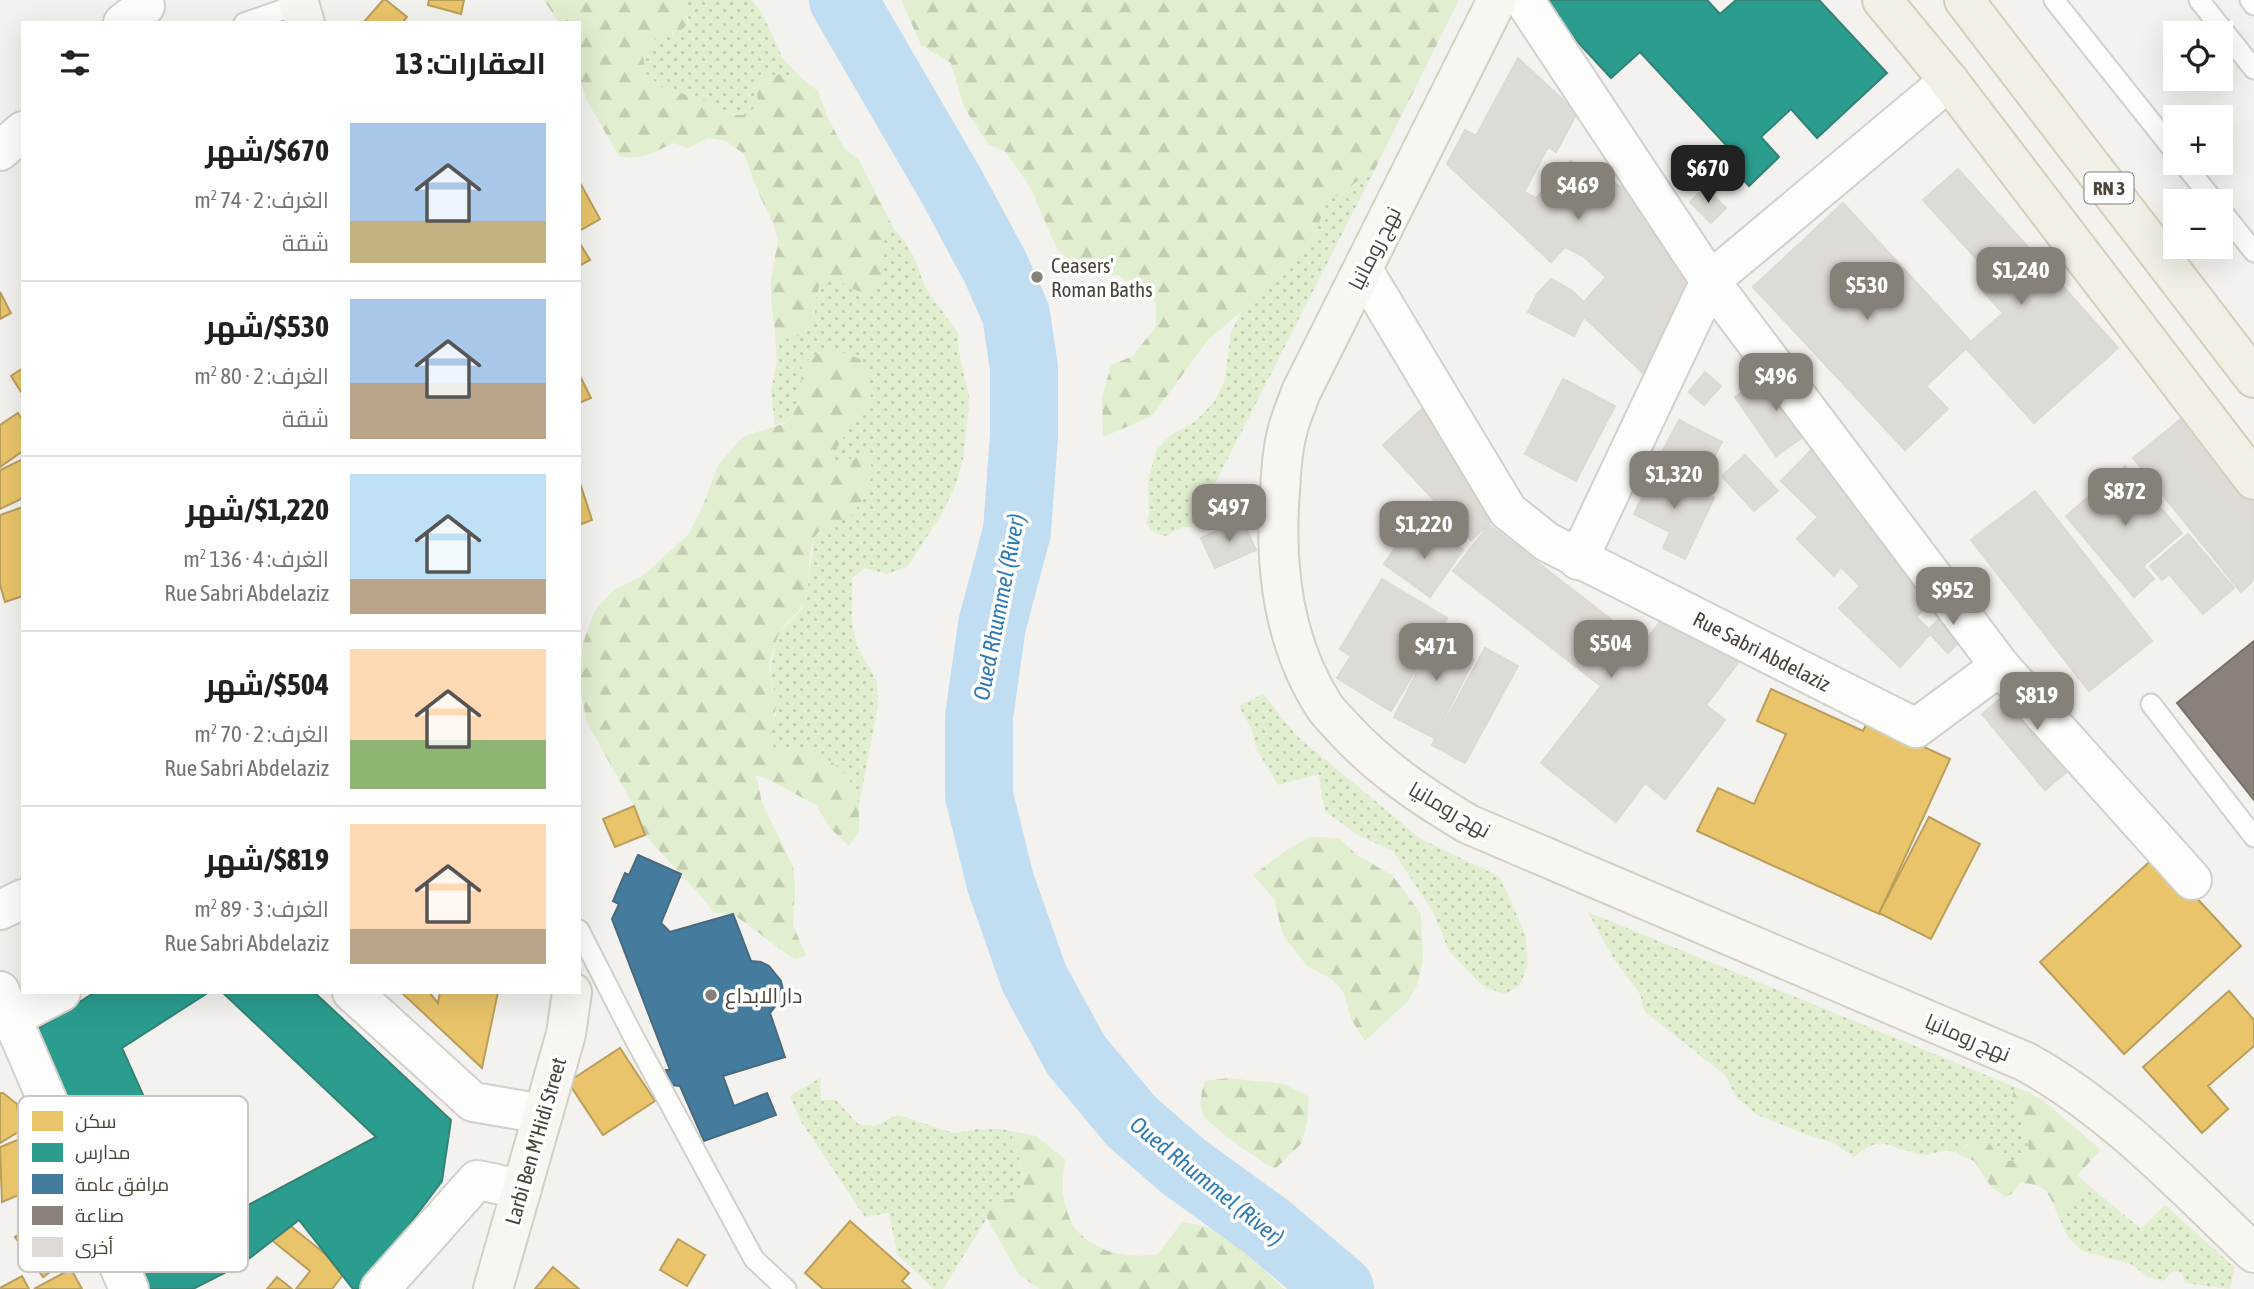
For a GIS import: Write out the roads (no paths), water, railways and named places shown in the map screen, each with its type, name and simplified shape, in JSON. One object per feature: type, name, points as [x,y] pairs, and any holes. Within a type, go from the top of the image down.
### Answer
[{"type":"main road","points":[[1882,0],[1949,81],[2254,480]]},
{"type":"main road","name":"RN 3","points":[[1964,0],[2254,378]]},
{"type":"street","name":"نهج رومانيا","points":[[1497,0],[1301,392],[1286,433],[1277,535],[1287,621],[1302,666],[1325,708],[1354,740],[1387,769],[1425,798],[1468,824],[2026,1062],[2056,1079],[2137,1142],[2254,1253]]},
{"type":"street","points":[[1524,0],[1710,281],[2000,666],[2192,880]]},
{"type":"street","points":[[1578,560],[1710,281],[1949,81]]},
{"type":"street","points":[[0,151],[21,133]]},
{"type":"street","name":"Rue Sabri Abdelaziz","points":[[1363,270],[1508,511],[1547,542],[1578,560],[1916,728],[2000,666]]},
{"type":"street","points":[[0,910],[21,900]]},
{"type":"street","points":[[43,1096],[4,1010],[55,994]]},
{"type":"street","points":[[354,994],[473,1102],[542,1114]]},
{"type":"street","name":"Larbi Ben M'Hidi Street","points":[[493,1289],[566,1034],[572,994]]},
{"type":"street","points":[[380,1289],[477,1180],[522,1189]]},
{"type":"street","points":[[121,1272],[129,1289]]},
{"type":"lane","points":[[2054,0],[2163,137]]},
{"type":"lane","points":[[2199,0],[2254,69]]},
{"type":"lane","points":[[2250,0],[2254,5]]},
{"type":"lane","points":[[252,21],[300,9]]},
{"type":"lane","points":[[2193,175],[2204,189]]},
{"type":"lane","points":[[2233,225],[2254,252]]},
{"type":"lane","points":[[2151,704],[2254,837]]},
{"type":"lane","points":[[581,934],[754,1259],[786,1289]]},
{"type":"waterway","name":"Oued Rhummel (River)","points":[[843,0],[952,187],[995,267],[1016,314],[1024,368],[1024,436],[1017,531],[992,625],[979,717],[979,795],[1000,881],[1034,978],[1076,1055],[1132,1122],[1184,1167],[1267,1227],[1340,1289]]},
{"type":"place","name":"Ceasers' Roman Baths","points":[[1037,277]]},
{"type":"place","name":"دار الابداع","points":[[711,995]]}]
